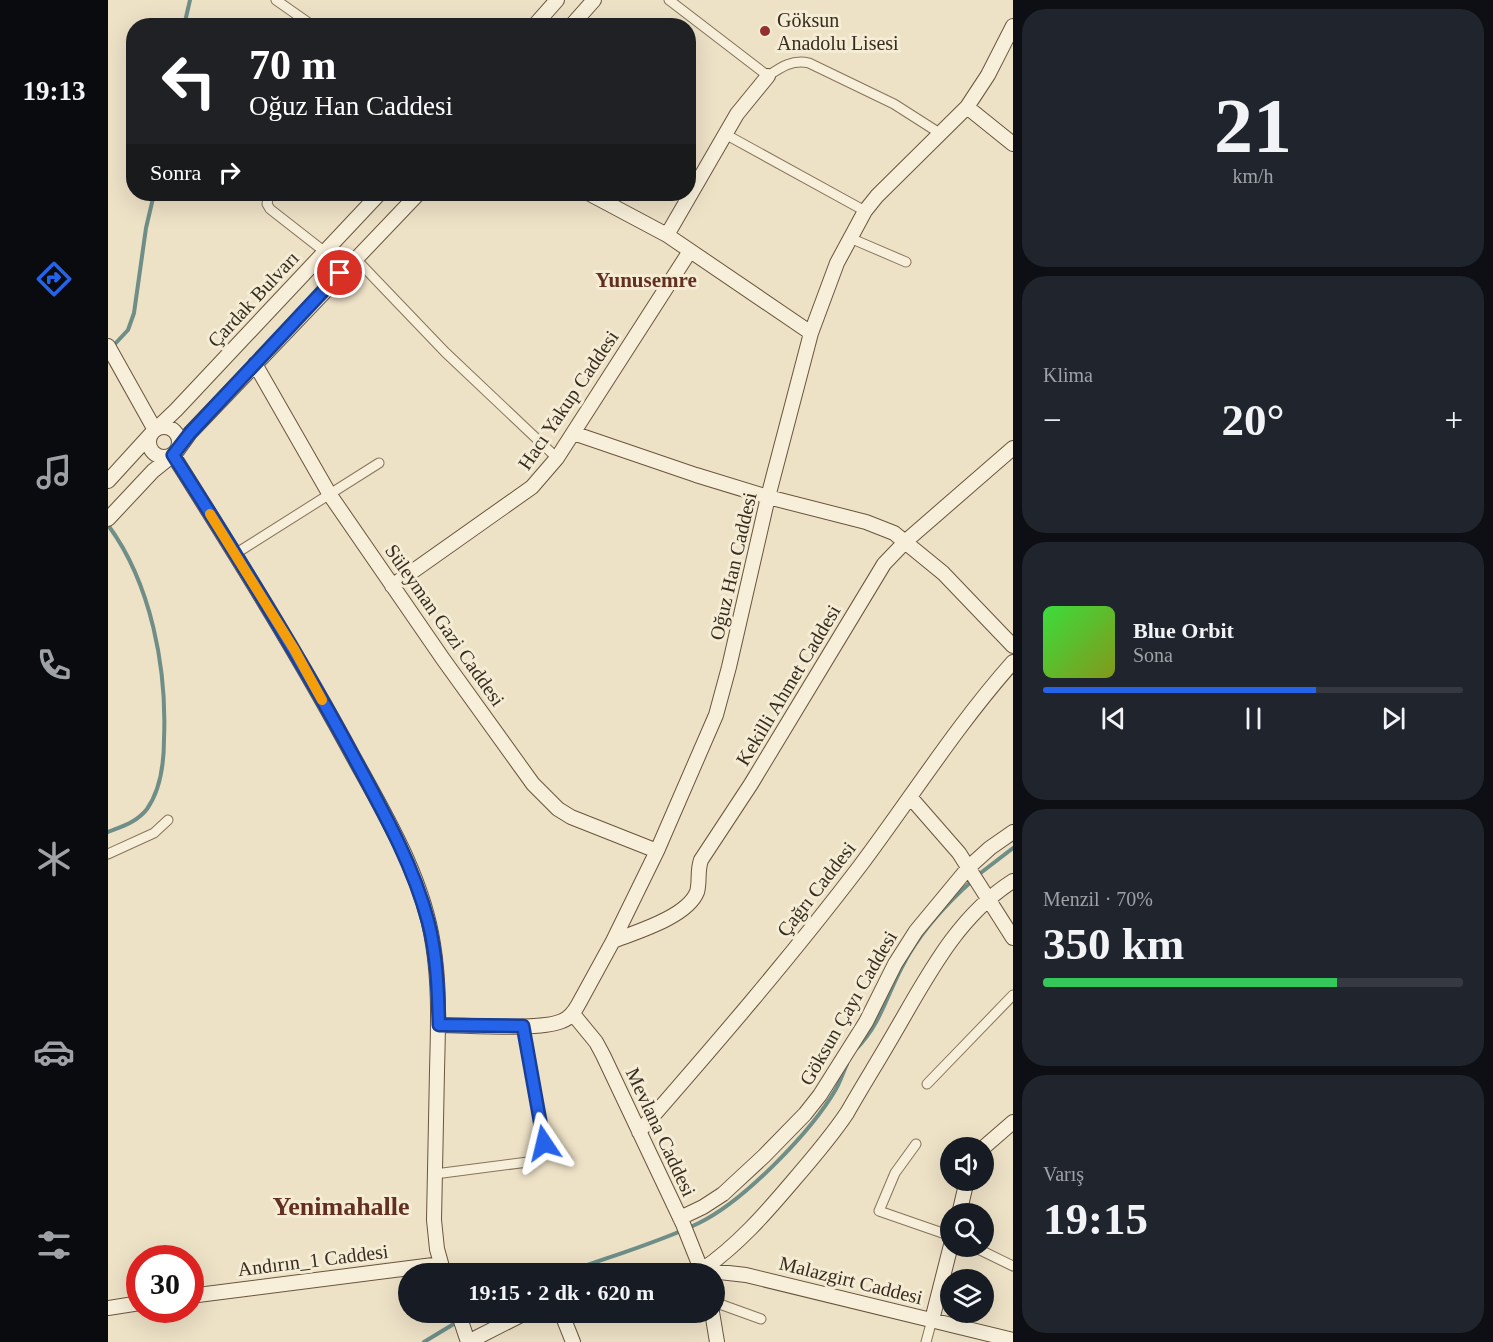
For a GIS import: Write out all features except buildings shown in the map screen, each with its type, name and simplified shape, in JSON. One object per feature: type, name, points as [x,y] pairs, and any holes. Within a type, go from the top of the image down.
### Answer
[{"type":"street","points":[[276,0],[301,18]]},
{"type":"street","points":[[541,18],[557,0]]},
{"type":"street","points":[[578,18],[594,0]]},
{"type":"street","points":[[669,0],[692,18]]},
{"type":"street","points":[[696,21],[768,76]]},
{"type":"street","name":"Oğuz Han Caddesi","points":[[573,1014],[613,941],[657,851],[716,715],[768,497],[811,333],[837,263],[865,211],[884,188],[967,107],[988,75],[1013,26]]},
{"type":"street","points":[[696,184],[737,114],[768,76],[786,65],[802,61],[894,104],[941,134]]},
{"type":"street","points":[[967,107],[1013,144]]},
{"type":"street","points":[[724,134],[865,211]]},
{"type":"street","points":[[268,201],[270,209],[325,252]]},
{"type":"street","name":"Çardak Bulvarı","points":[[108,481],[372,201]]},
{"type":"street","points":[[111,516],[153,471],[175,453],[190,433],[411,201]]},
{"type":"street","points":[[603,201],[667,235],[811,333]]},
{"type":"street","points":[[667,235],[686,201]]},
{"type":"street","points":[[850,238],[906,262]]},
{"type":"street","name":"Hacı Yakup Caddesi","points":[[392,586],[532,487],[557,458],[690,251]]},
{"type":"street","points":[[355,258],[445,352],[557,458]]},
{"type":"street","points":[[108,346],[153,432],[149,446],[154,453],[164,458],[175,453]]},
{"type":"street","name":"Süleyman Gazi Caddesi","points":[[255,364],[330,495],[533,784],[558,809],[571,817],[657,851]]},
{"type":"street","points":[[153,432],[167,427],[175,431],[179,439],[175,453],[322,699],[385,814],[422,898],[429,922],[436,971],[439,1025],[435,1228],[442,1263]]},
{"type":"street","points":[[573,433],[768,497],[866,522],[894,532],[943,573],[1013,646]]},
{"type":"street","name":"Kekilli Ahmet Caddesi","points":[[613,941],[671,916],[694,897],[698,890],[698,868],[701,860],[751,784],[884,564],[906,541],[1013,448]]},
{"type":"street","points":[[236,554],[379,463]]},
{"type":"street","name":"Çağrı Caddesi","points":[[639,1132],[746,1010],[798,946],[911,798],[966,718],[1013,662]]},
{"type":"street","points":[[911,798],[946,837],[971,870],[1013,938]]},
{"type":"street","points":[[108,854],[154,833],[168,820]]},
{"type":"street","name":"Göksun Çayı Caddesi","points":[[681,1221],[730,1188],[813,1105],[869,1017],[902,951],[930,913],[990,848],[1013,832]]},
{"type":"street","points":[[714,1263],[761,1218],[822,1147],[845,1115],[934,964],[986,894],[1013,881]]},
{"type":"street","points":[[927,1084],[1013,995]]},
{"type":"street","points":[[439,1025],[523,1026],[559,1023],[573,1014]]},
{"type":"street","name":"Mevlana Caddesi","points":[[573,1014],[596,1042],[699,1263]]},
{"type":"street","points":[[435,1174],[528,1162],[542,1156],[544,1143],[523,1026]]},
{"type":"street","points":[[994,1138],[1013,1122]]},
{"type":"street","points":[[916,1144],[895,1173],[879,1211],[940,1232]]},
{"type":"street","points":[[926,1342],[948,1257]]},
{"type":"street","points":[[994,1257],[1013,1266]]},
{"type":"street","name":"Malazgirt Caddesi","points":[[725,1272],[788,1284],[1013,1340]]},
{"type":"street","name":"Andırın_1 Caddesi","points":[[204,1295],[398,1274]]},
{"type":"street","points":[[108,1308],[126,1305]]},
{"type":"street","points":[[725,1306],[761,1319]]},
{"type":"street","points":[[462,1323],[467,1339],[503,1323]]},
{"type":"street","points":[[565,1323],[573,1342]]},
{"type":"street","points":[[714,1323],[717,1342]]},
{"type":"waterway","points":[[186,18],[190,0]]},
{"type":"waterway","points":[[113,346],[128,330],[134,313],[146,228],[152,201]]},
{"type":"waterway","points":[[108,525],[123,548],[145,599],[159,655],[164,712],[164,748],[156,793],[147,809],[139,817],[108,832]]},
{"type":"waterway","points":[[978,875],[1013,848]]},
{"type":"waterway","points":[[857,1048],[872,1030],[916,943],[943,910],[973,880]]},
{"type":"waterway","points":[[594,1263],[649,1244],[699,1223],[736,1199],[775,1164],[810,1125],[836,1089],[847,1064]]},
{"type":"waterway","points":[[424,1342],[455,1323]]},
{"type":"slow traffic","points":[[210,514],[294,649],[322,700]]},
{"type":"place","name":"Göksun Anadolu Lisesi","points":[[765,31]]},
{"type":"district","name":"Yunusemre","points":[[646,280]]},
{"type":"district","name":"Yenimahalle","points":[[341,1206]]},
{"type":"route","points":[[340,273],[190,433],[173,455],[294,649],[385,814],[402,850],[422,898],[429,922],[436,971],[439,1025],[523,1026],[544,1143]]}]
